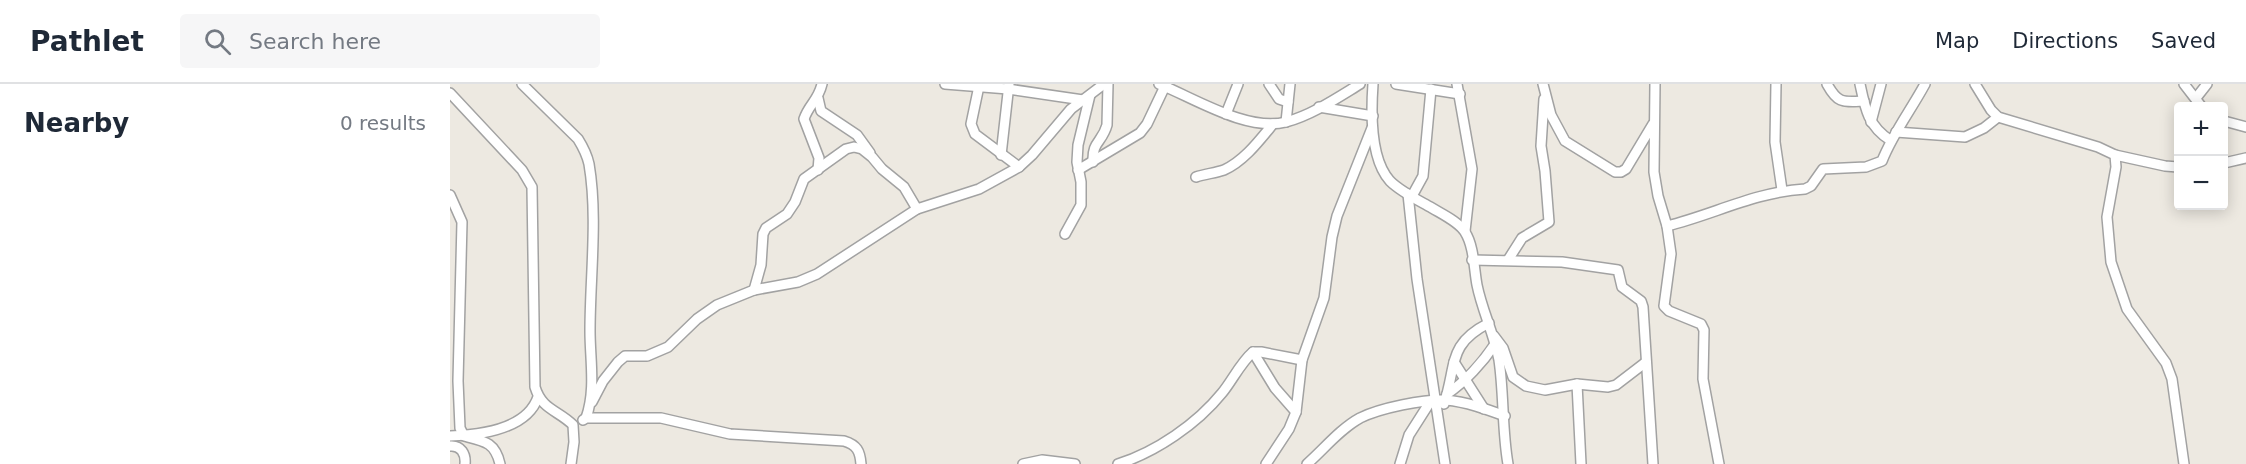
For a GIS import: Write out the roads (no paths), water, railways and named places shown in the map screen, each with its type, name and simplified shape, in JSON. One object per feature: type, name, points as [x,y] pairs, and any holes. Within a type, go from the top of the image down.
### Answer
[{"type":"street","points":[[522,84],[578,139],[585,150],[589,164],[593,205],[590,333],[592,402]]},
{"type":"street","points":[[818,170],[819,158],[804,119],[809,108],[818,98],[822,84]]},
{"type":"street","points":[[945,84],[1008,86],[1087,97]]},
{"type":"street","points":[[586,418],[603,381],[626,356],[647,356],[663,351],[697,319],[717,305],[754,290],[798,282],[818,274],[918,209],[980,189],[1019,167],[1071,109],[1106,84]]},
{"type":"street","points":[[1093,162],[1093,148],[1107,125],[1106,84]]},
{"type":"street","points":[[1226,114],[1238,84]]},
{"type":"street","points":[[1269,84],[1279,99],[1288,102]]},
{"type":"street","points":[[1286,122],[1290,84]]},
{"type":"street","points":[[1078,171],[1140,132],[1147,124],[1163,85],[1226,114],[1252,122],[1273,124],[1286,122],[1319,107],[1360,84]]},
{"type":"street","points":[[1266,464],[1289,429],[1296,412],[1300,394],[1302,360],[1322,306],[1337,216],[1372,128],[1373,84]]},
{"type":"street","points":[[1396,84],[1431,89],[1459,87],[1472,169],[1465,231],[1478,289],[1494,339],[1504,393],[1505,443],[1508,464]]},
{"type":"street","points":[[1655,84],[1654,172],[1671,254],[1664,306],[1669,311],[1701,324],[1704,330],[1703,379],[1719,464]]},
{"type":"street","points":[[1827,84],[1837,100],[1864,101]]},
{"type":"street","points":[[1860,84],[1871,122],[1880,134],[1965,137],[1984,128],[1998,117]]},
{"type":"street","points":[[1871,122],[1881,84]]},
{"type":"street","points":[[1667,226],[1701,218],[1754,197],[1782,190],[1805,189],[1811,186],[1822,169],[1873,165],[1882,161],[1893,136],[1907,118],[1925,84]]},
{"type":"street","points":[[1975,84],[1998,117],[2098,147],[2115,155],[2174,166]]},
{"type":"street","points":[[2184,84],[2199,102],[2207,84]]},
{"type":"street","points":[[1779,85],[1775,142],[1782,190]]},
{"type":"street","points":[[979,86],[972,129],[975,134],[1019,167]]},
{"type":"street","points":[[1001,155],[1008,86]]},
{"type":"street","points":[[1431,89],[1423,177],[1410,195],[1417,279],[1433,402],[1445,464]]},
{"type":"street","points":[[1544,89],[1551,115],[1564,141],[1615,172],[1626,169],[1654,122]]},
{"type":"street","points":[[1508,260],[1522,238],[1548,222],[1541,146],[1544,89]]},
{"type":"street","points":[[450,93],[522,170],[531,186],[533,198],[534,370],[538,397],[552,411],[573,425]]},
{"type":"street","points":[[1065,234],[1081,206],[1081,182],[1077,162],[1080,130],[1087,97]]},
{"type":"street","points":[[818,98],[821,111],[857,135],[882,169],[904,187],[918,209]]},
{"type":"street","points":[[1319,107],[1373,116]]},
{"type":"street","points":[[2228,122],[2246,127]]},
{"type":"street","points":[[1196,177],[1225,169],[1238,161],[1249,152],[1273,124]]},
{"type":"street","points":[[1372,128],[1384,174],[1392,183],[1465,231]]},
{"type":"street","points":[[754,290],[761,265],[763,234],[766,228],[787,214],[795,202],[801,184],[846,149],[854,147],[862,149],[872,157]]},
{"type":"street","points":[[2115,155],[2116,167],[2106,217],[2111,262],[2127,309],[2166,363],[2172,379],[2184,464]]},
{"type":"street","points":[[2228,162],[2246,158]]},
{"type":"street","points":[[450,195],[462,222],[458,381],[460,428],[464,436],[495,448],[500,464]]},
{"type":"street","points":[[1472,260],[1562,262],[1618,270],[1622,287],[1641,301],[1643,307],[1653,464]]},
{"type":"street","points":[[1438,420],[1454,362],[1465,338],[1489,323]]},
{"type":"street","points":[[1494,339],[1503,348],[1516,380],[1526,386],[1545,390],[1577,384],[1608,387],[1616,385],[1646,362]]},
{"type":"street","points":[[1307,464],[1341,432],[1359,419],[1387,409],[1433,402],[1446,397],[1483,361],[1494,339]]},
{"type":"street","points":[[1253,352],[1302,360]]},
{"type":"street","points":[[1253,352],[1275,388],[1296,412]]},
{"type":"street","points":[[1118,464],[1150,451],[1194,420],[1221,394],[1253,352]]},
{"type":"street","points":[[1454,362],[1484,409]]},
{"type":"street","points":[[1577,384],[1581,464]]},
{"type":"street","points":[[450,436],[464,436],[507,426],[530,411],[538,397]]},
{"type":"street","points":[[1446,397],[1505,417]]},
{"type":"street","points":[[1400,464],[1409,435],[1433,402]]},
{"type":"street","points":[[573,425],[586,418],[661,418],[730,434],[844,441],[851,443],[860,451],[861,464]]},
{"type":"street","points":[[571,464],[574,442],[573,425]]},
{"type":"street","points":[[450,446],[458,447],[462,451],[465,464]]},
{"type":"street","points":[[1023,464],[1042,460],[1075,464]]}]
